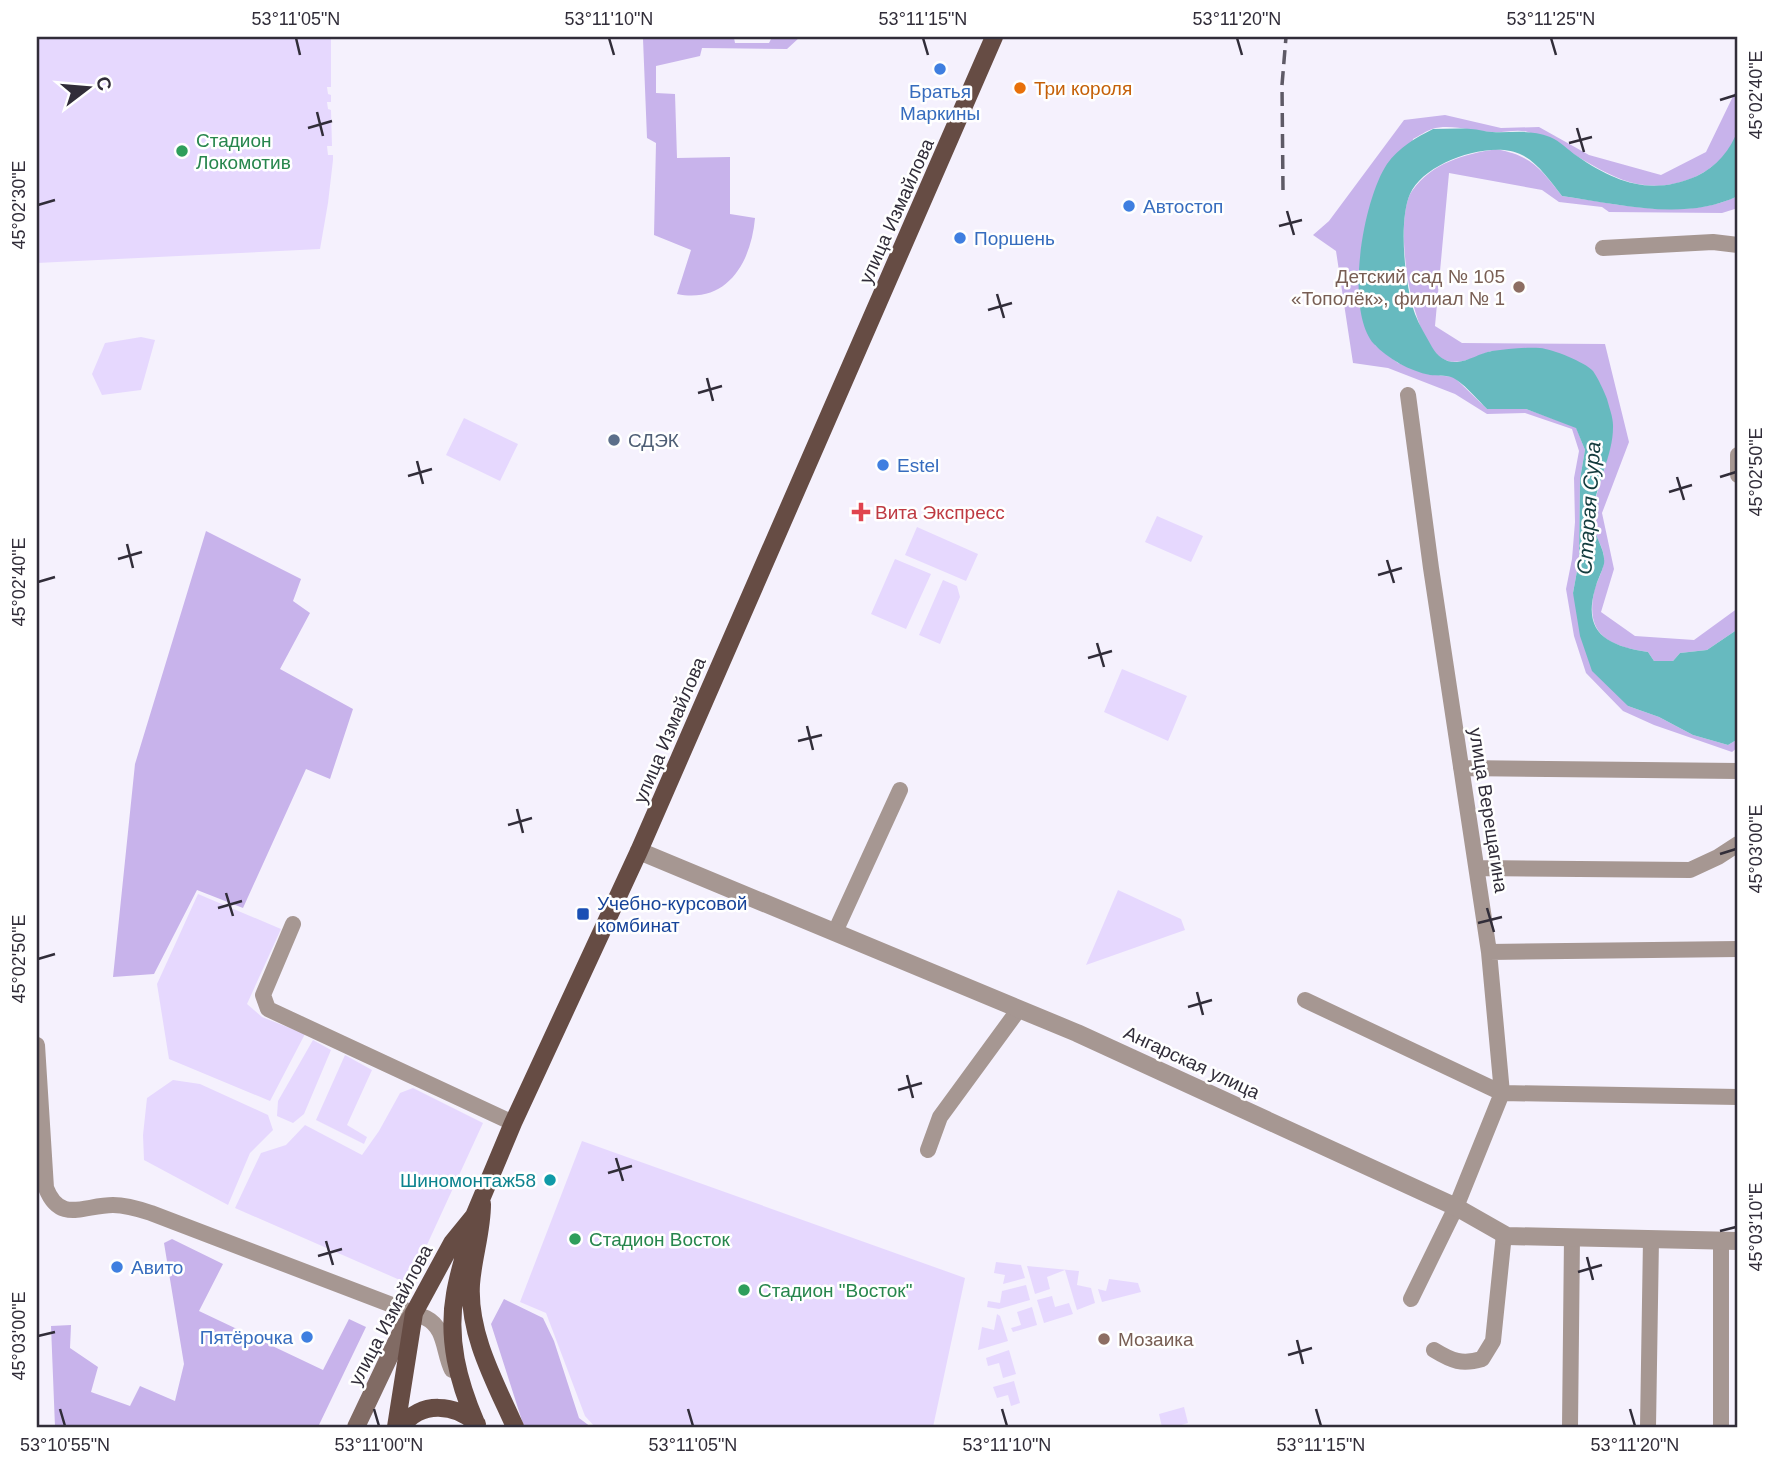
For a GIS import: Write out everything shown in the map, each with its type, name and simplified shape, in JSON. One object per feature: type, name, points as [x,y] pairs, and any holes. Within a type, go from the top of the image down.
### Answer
[{"type":"main road","name":"улица Измайлова","points":[[356,1427],[402,1330],[452,1243],[474,1216],[513,1123],[639,851],[994,37]]},
{"type":"main road","points":[[482,1197],[479,1240],[471,1283],[474,1319],[488,1365],[515,1427]]},
{"type":"main road","points":[[474,1216],[452,1314],[453,1347],[458,1376],[477,1425]]},
{"type":"main road","points":[[400,1426],[414,1313]]},
{"type":"main road","points":[[400,1426],[424,1411],[445,1407],[457,1410],[477,1425]]},
{"type":"street","points":[[1603,248],[1713,242],[1738,245]]},
{"type":"street","name":"улица Верещагина","points":[[1408,395],[1489,951],[1502,1093],[1456,1207],[1411,1299]]},
{"type":"street","points":[[1738,455],[1738,475]]},
{"type":"street","points":[[1461,768],[1738,771]]},
{"type":"street","points":[[835,932],[900,790]]},
{"type":"street","points":[[1476,869],[1690,870],[1738,844]]},
{"type":"street","name":"Ангарская улица","points":[[639,851],[1077,1032],[1456,1207],[1507,1236],[1730,1241]]},
{"type":"street","points":[[293,924],[263,995],[268,1009],[513,1123]]},
{"type":"street","points":[[1489,951],[1738,949]]},
{"type":"street","points":[[1306,1000],[1502,1093],[1738,1097]]},
{"type":"street","points":[[928,1150],[940,1117],[1019,1009]]},
{"type":"street","points":[[37,1045],[46,1188],[50,1199],[58,1207],[80,1210],[121,1205],[142,1210],[220,1237],[426,1318],[437,1326],[451,1368],[458,1376]]},
{"type":"street","points":[[1434,1350],[1455,1362],[1467,1364],[1482,1359],[1493,1341],[1504,1234]]},
{"type":"street","points":[[1570,1427],[1572,1237]]},
{"type":"street","points":[[1648,1427],[1651,1239]]},
{"type":"street","points":[[1721,1427],[1730,1241]]},
{"type":"shaded area","name":"Стадион Локомотив","points":[[37,37],[331,37],[331,87],[327,87],[331,102],[327,102],[328,109],[331,110],[332,146],[327,146],[328,155],[333,155],[333,160],[320,249],[37,263]]},
{"type":"shaded area","points":[[772,37],[800,37],[787,49],[702,48],[700,56],[656,66],[656,93],[675,94],[677,158],[730,157],[730,214],[755,218],[748,250],[733,277],[710,293],[677,294],[691,250],[654,235],[656,143],[647,138],[643,39],[734,38],[735,43],[769,43]]},
{"type":"shaded area","points":[[1738,86],[1738,129],[1733,144],[1717,163],[1704,173],[1672,184],[1649,186],[1628,182],[1550,141],[1524,131],[1488,132],[1440,127],[1413,139],[1375,345],[1398,363],[1427,374],[1454,377],[1487,409],[1526,409],[1576,427],[1585,450],[1580,479],[1579,560],[1573,593],[1628,706],[1659,717],[1693,735],[1728,745],[1738,739],[1738,747],[1732,752],[1654,725],[1623,711],[1586,673],[1574,636],[1566,589],[1572,559],[1574,478],[1579,451],[1572,429],[1525,413],[1487,414],[1455,394],[1388,368],[1353,363],[1336,251],[1313,235],[1329,221],[1404,120],[1445,115],[1501,128],[1539,127],[1589,155],[1661,175],[1706,152]]},
{"type":"shaded area","points":[[1496,149],[1527,160],[1562,196],[1629,206],[1674,209],[1718,204],[1738,196],[1738,208],[1722,213],[1609,212],[1602,207],[1559,202],[1542,190],[1449,173],[1435,326],[1462,343],[1605,344],[1629,442],[1602,513],[1614,569],[1601,612],[1635,636],[1694,640],[1738,608],[1738,629],[1707,650],[1680,653],[1673,661],[1654,661],[1648,652],[1612,642],[1597,629],[1592,607],[1604,556],[1594,530],[1593,519],[1613,426],[1491,351],[1462,361],[1445,360],[1433,350],[1423,332],[1408,281],[1404,227],[1406,206],[1412,191],[1429,173],[1460,157]]},
{"type":"shaded area","points":[[141,337],[155,340],[141,390],[102,395],[92,374],[105,343]]},
{"type":"shaded area","points":[[464,418],[518,444],[500,481],[446,455]]},
{"type":"shaded area","points":[[1157,516],[1203,536],[1191,562],[1145,542]]},
{"type":"shaded area","points":[[917,527],[978,554],[966,581],[905,555]]},
{"type":"shaded area","points":[[206,531],[301,579],[293,601],[310,613],[280,669],[353,709],[330,779],[306,769],[243,908],[197,890],[154,974],[113,977],[135,764]]},
{"type":"shaded area","points":[[895,559],[931,574],[906,629],[871,614]]},
{"type":"shaded area","points":[[943,580],[957,586],[960,597],[940,644],[919,635]]},
{"type":"shaded area","points":[[1122,669],[1187,696],[1168,741],[1104,712]]},
{"type":"shaded area","points":[[1118,890],[1181,919],[1185,930],[1086,965]]},
{"type":"shaded area","points":[[198,894],[281,929],[247,1004],[262,1017],[305,1034],[270,1101],[169,1059],[157,984]]},
{"type":"shaded area","points":[[313,1040],[331,1050],[304,1114],[293,1123],[277,1116],[278,1101]]},
{"type":"shaded area","points":[[345,1055],[372,1070],[347,1125],[367,1137],[364,1144],[316,1120]]},
{"type":"shaded area","points":[[173,1080],[200,1084],[268,1115],[273,1130],[250,1153],[228,1205],[144,1160],[143,1135],[147,1098]]},
{"type":"shaded area","points":[[413,1088],[483,1123],[409,1284],[235,1208],[261,1153],[286,1145],[305,1125],[362,1155],[400,1093]]},
{"type":"shaded area","name":"Стадион \"Восток\"","points":[[582,1141],[965,1278],[933,1427],[595,1427],[585,1416],[546,1313],[520,1302]]},
{"type":"shaded area","points":[[172,1239],[223,1264],[199,1311],[323,1370],[349,1319],[366,1327],[318,1427],[55,1427],[51,1326],[71,1325],[70,1348],[98,1367],[91,1392],[130,1406],[140,1386],[175,1401],[184,1364],[164,1243]]},
{"type":"shaded area","points":[[996,1262],[1021,1265],[1025,1278],[1003,1284],[1005,1275],[994,1273]]},
{"type":"shaded area","points":[[1027,1266],[1079,1271],[1077,1285],[1091,1288],[1095,1303],[1077,1310],[1065,1270],[1047,1277],[1050,1289],[1035,1294]]},
{"type":"shaded area","points":[[1109,1279],[1138,1283],[1141,1292],[1102,1302],[1098,1289],[1106,1291]]},
{"type":"shaded area","points":[[1026,1285],[1030,1300],[999,1309],[987,1307],[988,1301],[1000,1303],[1002,1291]]},
{"type":"shaded area","points":[[1052,1296],[1055,1307],[1069,1303],[1073,1314],[1044,1323],[1037,1300]]},
{"type":"shaded area","points":[[504,1299],[543,1318],[554,1341],[579,1418],[591,1427],[524,1427],[491,1324]]},
{"type":"shaded area","points":[[1032,1307],[1037,1325],[1013,1332],[1011,1328],[1021,1325],[1017,1312]]},
{"type":"shaded area","points":[[997,1314],[1008,1341],[978,1350],[982,1327],[994,1330]]},
{"type":"shaded area","points":[[1009,1350],[1016,1374],[1003,1378],[999,1363],[988,1366],[986,1358]]},
{"type":"shaded area","points":[[1014,1381],[1020,1403],[1011,1406],[1008,1395],[997,1398],[993,1387]]},
{"type":"shaded area","points":[[1184,1407],[1188,1423],[1162,1427],[1159,1414]]},
{"type":"water","name":"Старая Сура","points":[[1433,129],[1476,129],[1543,135],[1606,173],[1635,184],[1650,186],[1681,182],[1704,172],[1727,151],[1738,129],[1738,196],[1717,204],[1674,210],[1651,209],[1562,196],[1528,158],[1509,151],[1494,150],[1460,156],[1429,172],[1410,194],[1404,220],[1406,271],[1411,302],[1432,347],[1442,358],[1457,362],[1492,351],[1540,348],[1576,360],[1595,374],[1607,399],[1613,425],[1610,450],[1593,511],[1594,528],[1602,548],[1604,564],[1596,586],[1592,617],[1602,635],[1621,646],[1648,652],[1654,661],[1673,661],[1680,653],[1707,650],[1738,629],[1738,739],[1728,745],[1693,735],[1659,717],[1628,706],[1592,671],[1580,636],[1573,593],[1579,560],[1580,479],[1585,450],[1576,428],[1526,409],[1487,409],[1455,379],[1422,373],[1393,359],[1374,344],[1365,328],[1360,307],[1360,255],[1364,228],[1378,181],[1391,158]]},
{"type":"railway","points":[[1283,190],[1282,85],[1286,37]]},
{"type":"place","name":"Братья Маркины","points":[[940,69]]},
{"type":"place","name":"Три короля","points":[[1020,88]]},
{"type":"place","name":"Стадион Локомотив","points":[[182,151]]},
{"type":"place","name":"Автостоп","points":[[1129,206]]},
{"type":"place","name":"Поршень","points":[[960,238]]},
{"type":"place","name":"Детский сад № 105 «Тополёк», филиал № 1","points":[[1519,287]]},
{"type":"place","name":"СДЭК","points":[[614,440]]},
{"type":"place","name":"Estel","points":[[883,465]]},
{"type":"place","name":"Вита Экспресс","points":[[861,512]]},
{"type":"place","name":"Учебно-курсовой комбинат","points":[[583,914]]},
{"type":"place","name":"Шиномонтаж58","points":[[550,1180]]},
{"type":"place","name":"Стадион Восток","points":[[575,1239]]},
{"type":"place","name":"Авито","points":[[117,1267]]},
{"type":"place","name":"Стадион \"Восток\"","points":[[744,1290]]},
{"type":"place","name":"Пятёрочка","points":[[307,1337]]},
{"type":"place","name":"Мозаика","points":[[1104,1339]]}]
